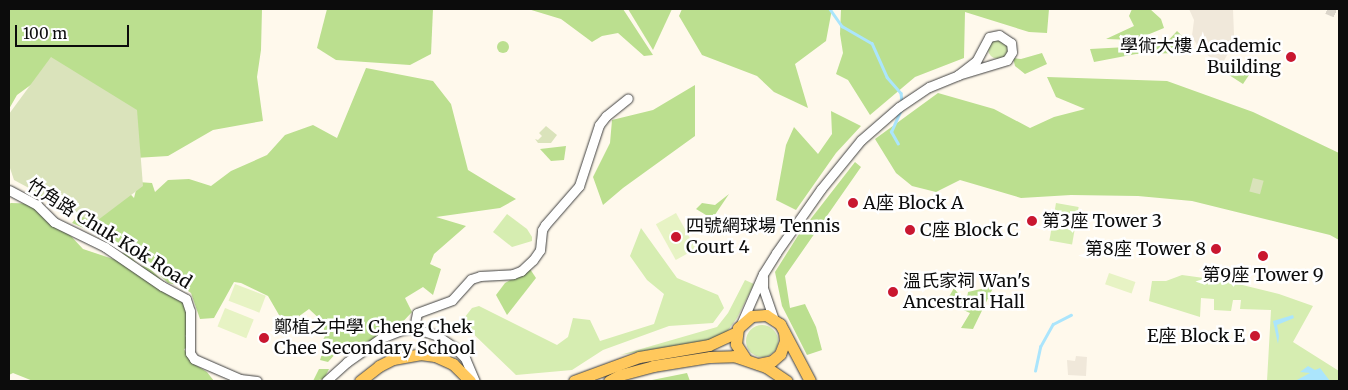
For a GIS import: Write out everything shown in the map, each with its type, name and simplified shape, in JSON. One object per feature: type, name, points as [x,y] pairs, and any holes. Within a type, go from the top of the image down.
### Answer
[{"type":"main road","points":[[574,381],[640,357],[709,345],[739,328],[752,316],[759,314],[773,317],[782,328],[810,381]]},
{"type":"main road","points":[[739,328],[736,344],[745,358]]},
{"type":"main road","points":[[758,364],[772,361],[780,354],[785,342],[782,328]]},
{"type":"main road","points":[[360,381],[393,358],[413,354],[428,355],[453,364],[470,381]]},
{"type":"main road","points":[[609,380],[636,370],[685,360],[723,356],[745,358],[787,381]]},
{"type":"street","points":[[739,328],[763,274],[821,189],[869,132],[908,100],[944,80],[1003,63],[1010,56],[1012,47],[1008,39],[994,35],[984,46],[976,61],[958,75]]},
{"type":"street","points":[[984,46],[985,56],[988,60],[998,64]]},
{"type":"street","points":[[414,328],[417,313],[452,300],[474,278],[513,274],[521,271],[537,256],[542,244],[542,230],[580,183],[599,125],[606,116],[628,98]]},
{"type":"street","name":"竹角路 Chuk Kok Road","points":[[9,190],[37,205],[54,222],[105,247],[162,286],[186,298],[190,311],[190,353],[194,358],[240,379],[257,381]]},
{"type":"street","points":[[763,274],[763,288],[773,317]]},
{"type":"street","points":[[326,381],[347,362],[381,338],[402,330],[414,328],[436,335],[454,347],[465,358],[475,381]]},
{"type":"green space","points":[[9,9],[262,9],[261,50],[257,77],[263,121],[213,130],[168,156],[135,158],[54,68],[17,95],[9,109]]},
{"type":"green space","points":[[327,9],[433,9],[431,54],[410,65],[336,60],[317,48]]},
{"type":"green space","points":[[528,9],[623,9],[653,55],[644,56],[618,33],[602,36],[592,42],[561,19]]},
{"type":"green space","points":[[628,9],[672,9],[653,50]]},
{"type":"green space","points":[[682,9],[832,9],[826,41],[795,64],[808,108],[774,92],[757,76],[702,55],[679,16]]},
{"type":"green space","points":[[841,9],[1049,9],[1047,33],[1029,32],[965,12],[964,58],[915,77],[870,115],[848,80],[836,74],[843,53],[840,34]]},
{"type":"green space","points":[[1132,9],[1150,9],[1161,19],[1164,28],[1135,40],[1106,39],[1134,26],[1129,16]]},
{"type":"green space","points":[[1177,31],[1194,47],[1181,53],[1136,54],[1094,62],[1090,49],[1164,45]]},
{"type":"green space","points":[[998,39],[1005,42],[1008,49],[1005,56],[998,59],[991,56],[988,49],[991,42]]},
{"type":"green space","points":[[503,41],[509,47],[503,53],[497,47]]},
{"type":"green space","points":[[1042,53],[1047,64],[1025,74],[1015,66],[1013,58],[1021,59]]},
{"type":"green space","points":[[51,57],[137,110],[143,186],[94,223],[14,180],[9,165],[9,114]]},
{"type":"green space","points":[[366,68],[433,81],[451,104],[468,170],[516,199],[500,208],[436,217],[466,226],[434,254],[430,264],[441,269],[433,295],[423,287],[405,298],[412,312],[397,328],[382,334],[350,354],[339,350],[328,362],[320,360],[324,348],[321,344],[325,336],[323,322],[309,309],[291,322],[279,315],[268,296],[241,283],[234,282],[214,318],[200,319],[191,293],[181,286],[168,283],[132,249],[72,223],[85,207],[73,195],[67,213],[29,191],[29,179],[117,180],[134,198],[138,182],[152,183],[155,192],[168,180],[189,179],[211,186],[231,171],[267,155],[285,135],[313,125],[337,138]]},
{"type":"green space","points":[[1244,72],[1249,75],[1243,84],[1229,75]]},
{"type":"green space","points":[[1047,77],[1167,81],[1253,112],[1339,153],[1339,240],[1330,235],[1192,201],[1138,196],[1071,195],[1021,198],[960,180],[936,192],[912,186],[896,173],[875,139],[938,93],[994,109],[1030,128],[1054,117],[1085,109],[1056,97]]},
{"type":"green space","points":[[695,85],[695,136],[623,188],[603,205],[593,177],[610,143],[612,120],[653,110]]},
{"type":"green space","points":[[831,111],[861,126],[836,153],[796,210],[776,200],[786,145],[794,127],[818,154],[832,134]]},
{"type":"green space","points":[[546,126],[557,135],[551,143],[538,143],[535,139],[538,140],[542,136],[539,133]]},
{"type":"green space","points":[[566,146],[564,160],[551,161],[540,149]]},
{"type":"green space","points":[[855,162],[861,167],[785,276],[790,308],[805,304],[816,327],[822,350],[807,355],[782,306],[775,272],[799,234]]},
{"type":"green space","points":[[1253,178],[1264,181],[1260,194],[1249,192]]},
{"type":"green space","points":[[729,194],[702,234],[706,215],[696,209],[702,203],[715,205]]},
{"type":"green space","points":[[1056,203],[1079,207],[1072,244],[1049,240]]},
{"type":"green space","points":[[9,204],[41,204],[83,249],[116,260],[125,252],[139,265],[149,268],[193,309],[193,328],[185,336],[195,345],[184,349],[191,362],[207,372],[214,381],[33,381],[13,373],[9,375]]},
{"type":"green space","name":"四號網球場 Tennis Court 4","points":[[676,213],[696,249],[676,260],[656,224]]},
{"type":"green space","points":[[507,214],[527,229],[532,237],[532,241],[512,247],[493,232]]},
{"type":"green space","points":[[641,228],[677,278],[718,295],[724,308],[713,323],[669,326],[603,350],[572,370],[516,375],[461,322],[472,308],[479,306],[557,345],[568,337],[573,318],[590,320],[600,341],[654,324],[664,294],[647,280],[630,256]]},
{"type":"green space","points":[[530,269],[536,278],[507,315],[496,295],[505,283]]},
{"type":"green space","points":[[1109,273],[1135,282],[1132,293],[1105,284]]},
{"type":"green space","points":[[1182,275],[1226,281],[1279,294],[1313,306],[1293,342],[1339,371],[1339,381],[1267,381],[1271,310],[1240,309],[1241,300],[1233,300],[1231,311],[1214,310],[1214,299],[1201,298],[1200,317],[1149,301],[1152,281],[1166,281]]},
{"type":"green space","points":[[745,280],[754,284],[737,318],[726,333],[713,340],[620,355],[717,327],[728,313]]},
{"type":"green space","points":[[235,284],[266,296],[259,313],[229,301]]},
{"type":"green space","points":[[994,286],[973,329],[961,328],[970,313],[946,302],[954,288],[966,304],[968,292]]},
{"type":"green space","points":[[225,308],[254,320],[246,338],[218,327]]},
{"type":"green space","points":[[762,325],[768,326],[773,330],[777,335],[777,347],[773,352],[768,356],[762,357],[756,356],[751,352],[747,347],[746,341],[747,335],[751,330],[756,326]]},
{"type":"green space","points":[[319,369],[329,369],[324,379],[313,381]]},
{"type":"green space","points":[[687,373],[690,381],[647,381]]},
{"type":"shaded area","points":[[1189,9],[1233,9],[1234,35],[1231,48],[1221,66],[1198,47],[1192,36],[1194,20]]},
{"type":"shaded area","points":[[1076,356],[1087,357],[1086,376],[1068,375],[1067,360],[1075,361]]},
{"type":"water","points":[[1293,315],[1294,318],[1277,325],[1278,344],[1273,321]]},
{"type":"water","points":[[1308,366],[1315,370],[1320,368],[1330,381],[1295,381],[1310,373],[1300,372]]},
{"type":"waterway","points":[[830,9],[842,26],[872,43],[887,77],[901,93],[902,102]]},
{"type":"waterway","points":[[898,144],[891,132],[901,110]]},
{"type":"waterway","points":[[1035,371],[1040,347],[1053,324],[1071,315]]},
{"type":"tunnel","points":[[1327,9],[1339,14]]},
{"type":"place","name":"學術大樓 Academic Building","points":[[1291,57]]},
{"type":"place","name":"A座 Block A","points":[[853,203]]},
{"type":"place","name":"第3座 Tower 3","points":[[1032,221]]},
{"type":"place","name":"C座 Block C","points":[[910,230]]},
{"type":"place","name":"四號網球場 Tennis Court 4","points":[[676,237]]},
{"type":"place","name":"第8座 Tower 8","points":[[1216,249]]},
{"type":"place","name":"第9座 Tower 9","points":[[1263,256]]},
{"type":"place","name":"溫氏家祠 Wan's Ancestral Hall","points":[[893,292]]},
{"type":"place","name":"E座 Block E","points":[[1255,336]]},
{"type":"place","name":"鄭植之中學 Cheng Chek Chee Secondary School","points":[[264,338]]}]
